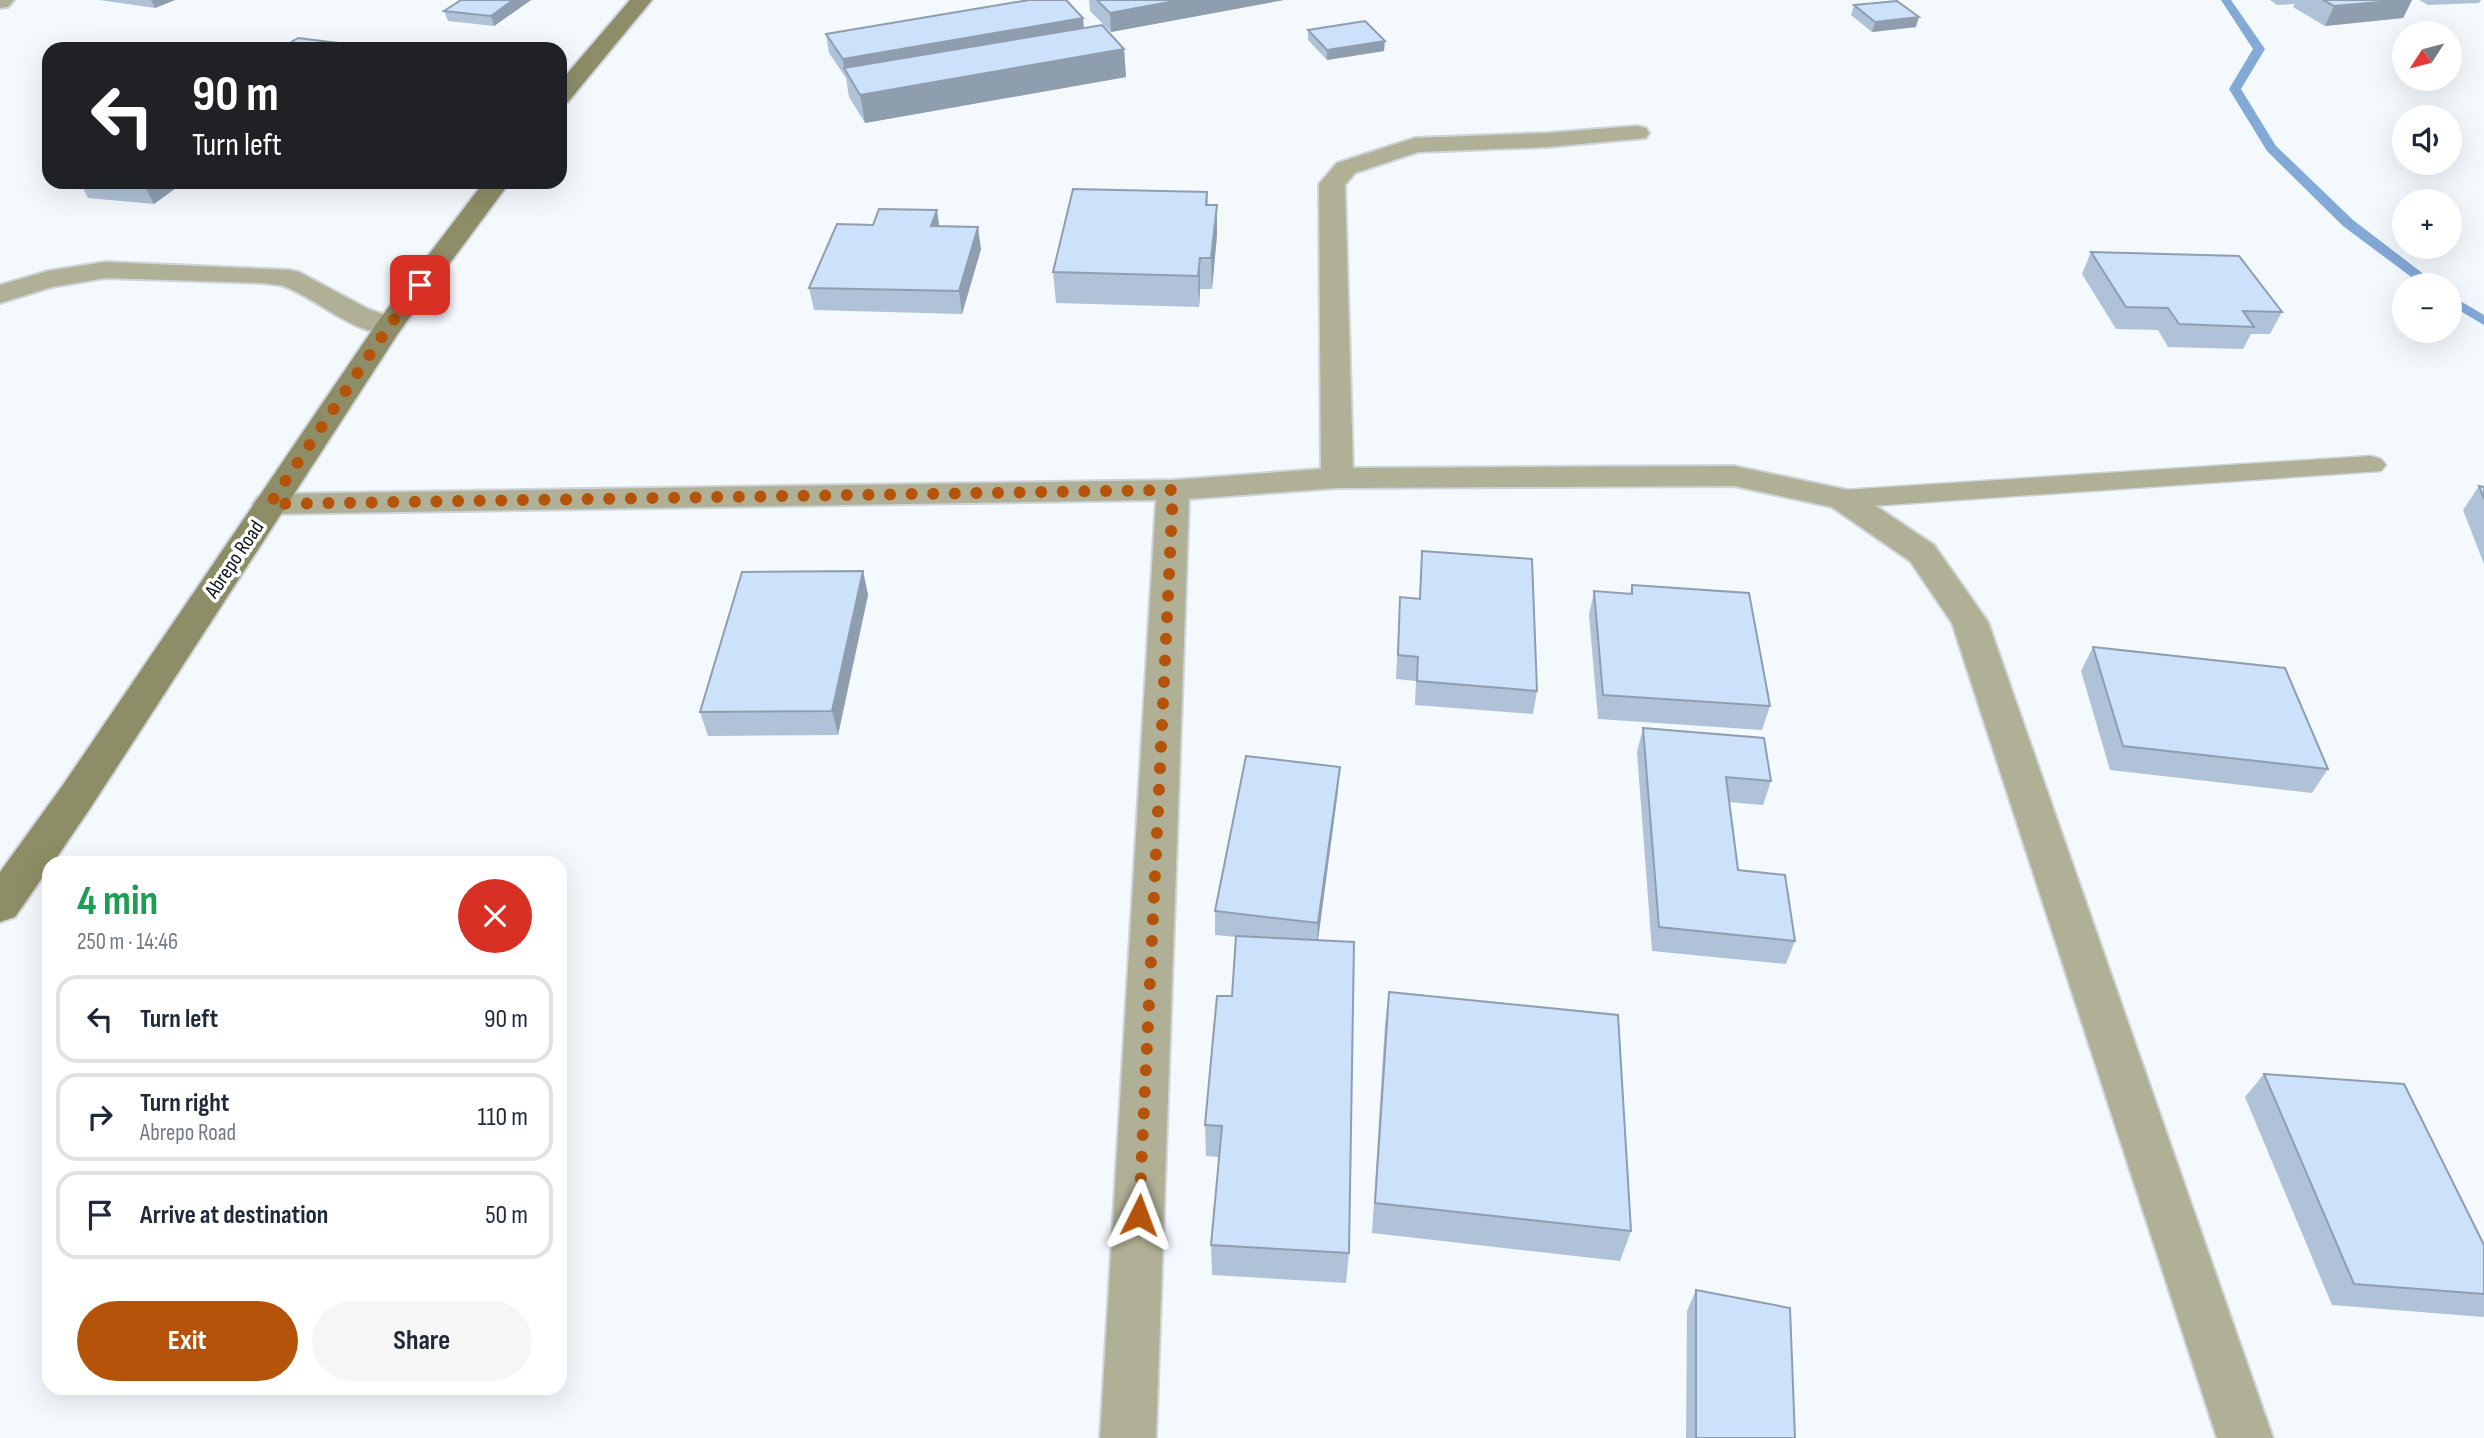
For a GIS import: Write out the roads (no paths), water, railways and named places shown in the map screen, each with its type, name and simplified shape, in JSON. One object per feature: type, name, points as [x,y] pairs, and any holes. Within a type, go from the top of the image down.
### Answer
[{"type":"main road","points":[[567,89],[641,0]]},
{"type":"main road","name":"Abrepo Road","points":[[0,905],[77,796],[389,326],[492,189]]},
{"type":"street","points":[[1337,478],[1332,184],[1346,168],[1415,145],[1547,140],[1637,133]]},
{"type":"street","points":[[0,294],[48,279],[105,270],[261,275],[289,278],[358,316],[389,326]]},
{"type":"street","points":[[270,504],[1173,490],[1337,478],[1734,476],[1843,499],[1922,553],[1970,622],[2245,1438]]},
{"type":"street","points":[[1128,1438],[1173,490]]},
{"type":"lane","points":[[1843,499],[2371,465]]},
{"type":"waterway","points":[[2226,0],[2259,49],[2235,89],[2271,148],[2348,223],[2415,273]]},
{"type":"waterway","points":[[2462,307],[2484,321]]}]
